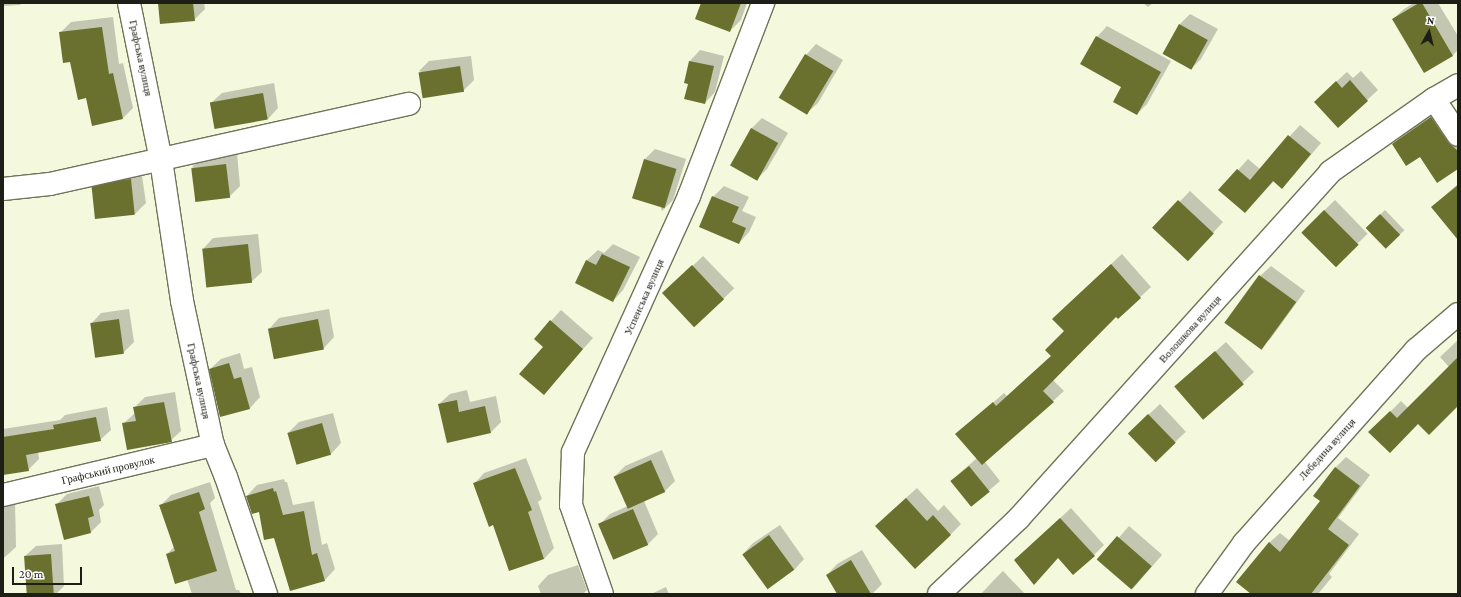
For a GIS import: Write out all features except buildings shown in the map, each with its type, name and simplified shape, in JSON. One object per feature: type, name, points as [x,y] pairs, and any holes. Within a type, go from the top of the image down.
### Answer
[{"type":"street","name":"Графська вулиця","points":[[129,3],[161,160],[182,301],[213,445],[226,477],[266,594]]},
{"type":"street","name":"Успенська вулиця","points":[[602,594],[571,505],[573,452],[689,196],[763,3]]},
{"type":"street","name":"Волошкова вулиця","points":[[939,594],[1019,518],[1330,172],[1434,98],[1458,85]]},
{"type":"street","points":[[1434,98],[1458,135]]},
{"type":"street","points":[[3,189],[50,184],[409,104]]},
{"type":"street","name":"Лебедина вулиця","points":[[1207,594],[1244,543],[1416,350],[1458,314]]},
{"type":"street","name":"Графський провулок","points":[[3,495],[213,445]]}]
